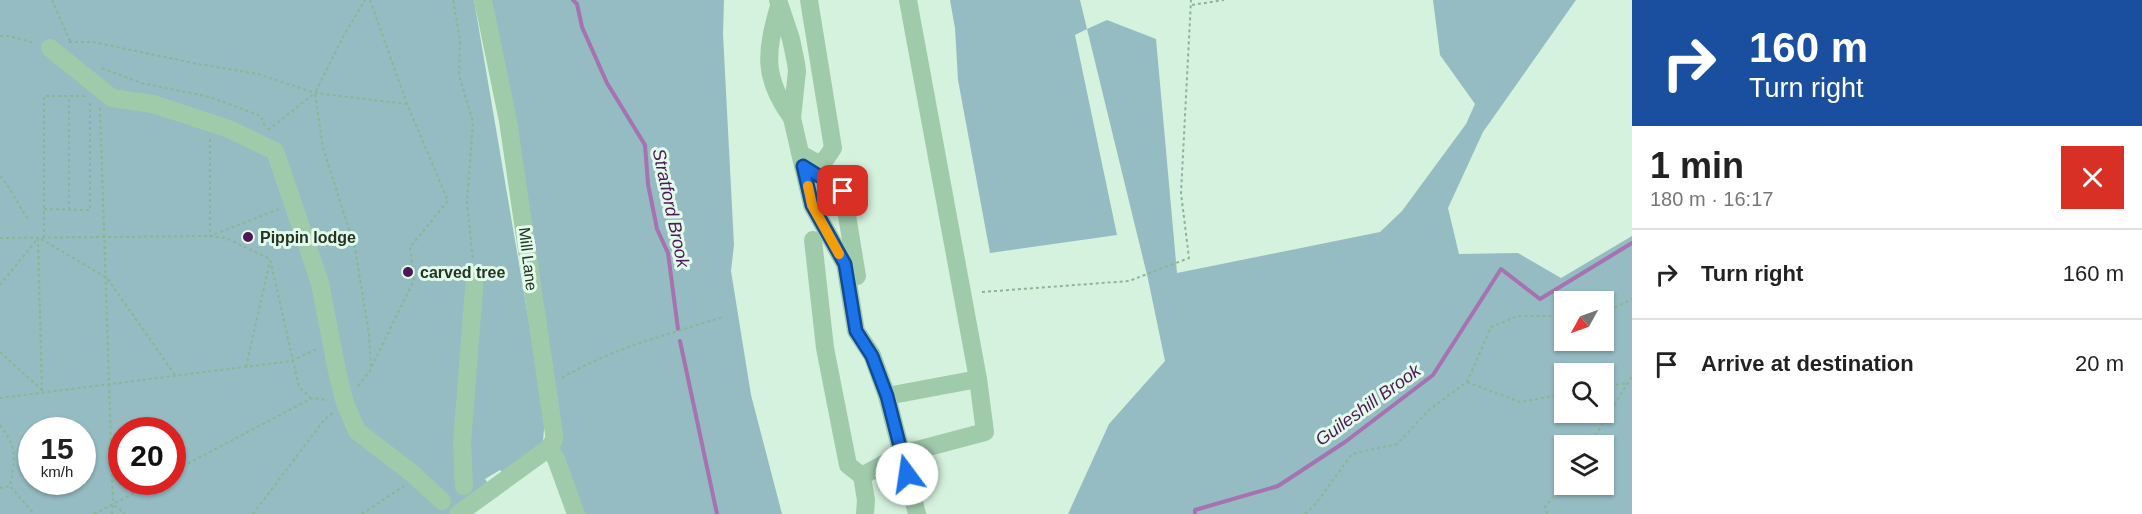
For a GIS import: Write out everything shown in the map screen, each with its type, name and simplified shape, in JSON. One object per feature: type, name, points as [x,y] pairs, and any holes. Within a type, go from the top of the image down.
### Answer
[{"type":"street","name":"Mill Lane","points":[[483,0],[508,121],[554,434],[554,440],[549,448]]},
{"type":"street","points":[[802,160],[817,163],[825,160],[833,148],[809,0]]},
{"type":"street","points":[[861,476],[902,454],[985,432],[978,379],[908,0]]},
{"type":"street","points":[[779,3],[769,40],[769,65],[779,99],[792,118]]},
{"type":"street","points":[[779,3],[791,39],[797,71],[792,118],[812,205],[845,264],[856,331],[872,356],[887,396],[916,514]]},
{"type":"street","points":[[50,48],[112,98],[153,104],[229,129],[275,151],[320,283],[345,403],[357,431],[417,478],[442,501]]},
{"type":"street","points":[[802,160],[843,191],[869,336],[864,342]]},
{"type":"street","points":[[813,240],[825,348],[848,465],[861,476],[866,500],[865,514]]},
{"type":"street","points":[[464,486],[462,443],[475,275]]},
{"type":"street","points":[[887,396],[978,379]]},
{"type":"street","points":[[458,514],[549,448],[556,459],[576,514]]},
{"type":"path","points":[[52,0],[71,42]]},
{"type":"path","points":[[370,0],[407,104],[448,201],[410,247],[414,280],[371,369]]},
{"type":"path","points":[[453,0],[460,40],[459,75],[473,122],[467,203],[475,275]]},
{"type":"path","points":[[982,292],[1130,281],[1188,258],[1181,193],[1191,0]]},
{"type":"path","points":[[1192,5],[1224,0]]},
{"type":"path","points":[[0,36],[9,36],[50,48],[59,42],[93,42],[258,74],[315,93],[407,104]]},
{"type":"path","points":[[98,67],[141,83],[210,97],[261,116],[267,131],[315,93]]},
{"type":"path","points":[[44,209],[90,210],[91,96],[44,96],[44,209],[44,238]]},
{"type":"path","points":[[69,96],[69,210]]},
{"type":"path","points":[[99,101],[110,384],[113,504],[111,514]]},
{"type":"path","points":[[210,132],[210,236]]},
{"type":"path","points":[[0,176],[10,187],[18,206],[29,220]]},
{"type":"path","points":[[210,236],[292,203]]},
{"type":"path","points":[[0,238],[210,236],[226,238],[270,259]]},
{"type":"path","points":[[38,238],[106,278],[176,376]]},
{"type":"path","points":[[0,285],[38,238]]},
{"type":"path","points":[[38,238],[42,391]]},
{"type":"path","points":[[270,259],[299,387],[312,398]]},
{"type":"path","points":[[246,367],[270,259]]},
{"type":"path","points":[[1614,308],[1632,299]]},
{"type":"path","points":[[1305,514],[1317,502],[1352,454],[1397,444],[1429,410],[1467,382],[1491,327],[1518,316],[1554,316]]},
{"type":"path","points":[[546,387],[577,369],[630,348],[723,317]]},
{"type":"path","points":[[0,398],[292,361],[331,341]]},
{"type":"path","points":[[0,352],[42,391]]},
{"type":"path","points":[[1596,435],[1632,376]]},
{"type":"path","points":[[1467,382],[1520,402],[1554,396]]},
{"type":"path","points":[[1614,385],[1628,383]]},
{"type":"path","points":[[254,514],[324,420],[345,403]]},
{"type":"path","points":[[0,425],[11,440],[14,460],[10,486],[34,514]]},
{"type":"path","points":[[362,514],[417,478]]},
{"type":"path","points":[[0,488],[10,486]]},
{"type":"path","points":[[94,514],[130,495]]},
{"type":"path","points":[[1547,514],[1545,507],[1554,495]]},
{"type":"path","points":[[113,504],[125,514]]},
{"type":"shaded area","points":[[0,0],[474,0],[545,416],[543,442],[504,474],[500,470],[485,479],[490,486],[450,514],[0,514]]},
{"type":"shaded area","points":[[489,0],[724,0],[723,34],[734,245],[731,271],[751,395],[782,514],[581,514],[558,450]]},
{"type":"shaded area","points":[[950,0],[1080,0],[1087,29],[1075,35],[1117,235],[990,253],[958,80],[955,28]]},
{"type":"shaded area","points":[[1433,0],[1576,0],[1483,132],[1448,208],[1459,254],[1518,253],[1561,278],[1632,236],[1632,514],[1068,514],[1109,424],[1165,361],[1148,279],[1087,29],[1107,20],[1156,39],[1177,273],[1380,232],[1402,211],[1466,124],[1475,104],[1440,55]]},
{"type":"waterway","name":"Stratford Brook","points":[[573,0],[577,4],[582,27],[607,83],[645,145],[648,184],[657,229],[668,253],[678,329]]},
{"type":"waterway","name":"Guileshill Brook","points":[[1195,514],[1195,510],[1278,486],[1345,442],[1433,375],[1501,269],[1540,299],[1632,243]]},
{"type":"waterway","name":"Stratford Brook","points":[[680,341],[717,514]]},
{"type":"slow traffic","points":[[808,186],[812,205],[839,254]]},
{"type":"place","name":"Pippin lodge","points":[[248,237]]},
{"type":"place","name":"carved tree","points":[[408,272]]},
{"type":"route","points":[[843,191],[803,166],[812,205],[845,264],[856,331],[872,356],[887,396],[907,474]]}]
